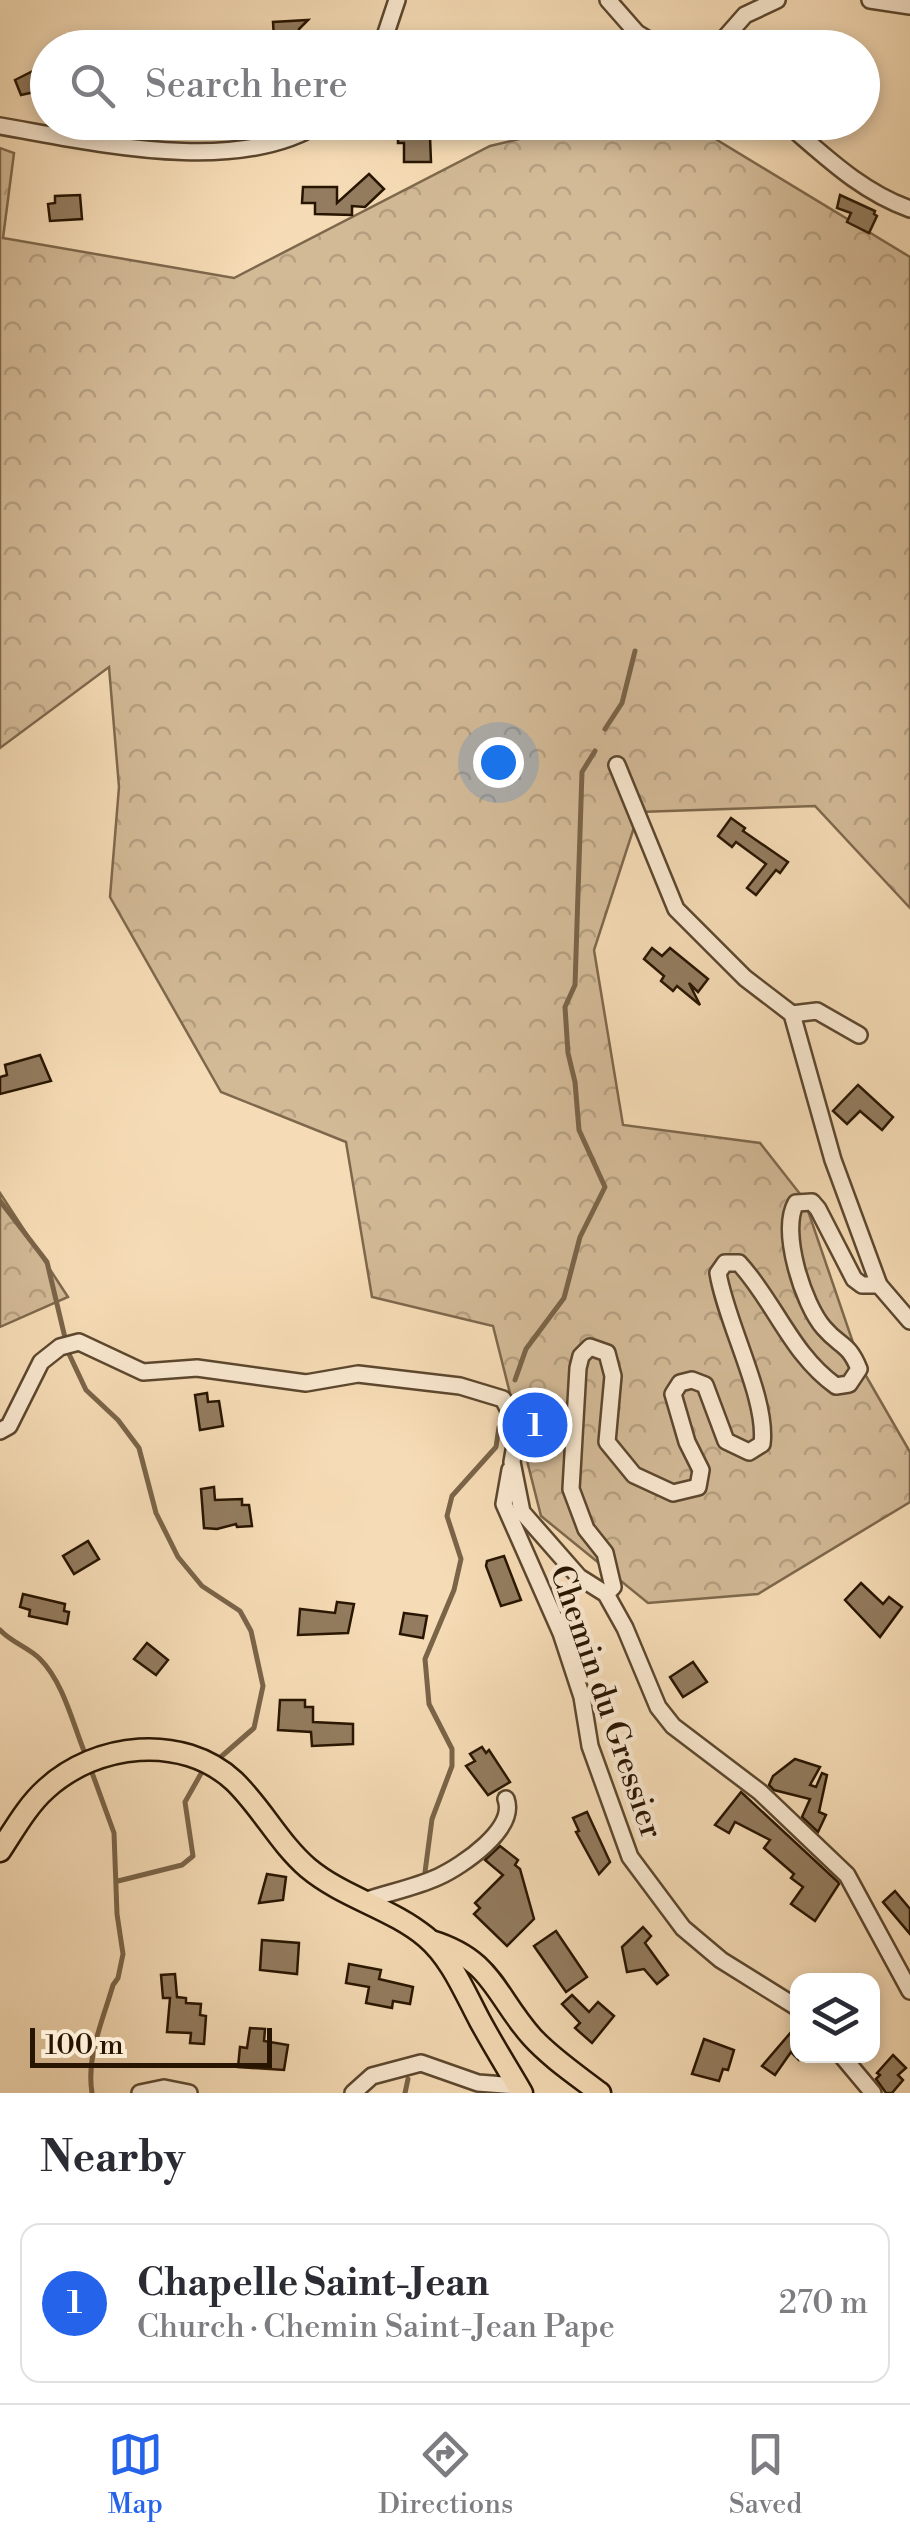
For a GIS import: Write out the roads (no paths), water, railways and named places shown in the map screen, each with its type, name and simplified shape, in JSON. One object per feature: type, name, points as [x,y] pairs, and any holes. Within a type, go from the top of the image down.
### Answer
[{"type":"main road","points":[[0,1851],[45,1790],[78,1766],[125,1751],[162,1749],[185,1753],[219,1769],[254,1802],[297,1858],[324,1881],[414,1928],[431,1941],[452,1970],[520,2090]]},
{"type":"main road","points":[[431,1941],[468,1956],[490,1978],[537,2042],[600,2093]]},
{"type":"street","points":[[387,30],[397,0]]},
{"type":"street","points":[[608,0],[634,30]]},
{"type":"street","points":[[732,30],[745,15],[777,0]]},
{"type":"street","points":[[870,0],[910,6]]},
{"type":"street","points":[[0,126],[30,131]]},
{"type":"street","points":[[93,140],[231,150],[284,140]]},
{"type":"street","points":[[807,140],[851,179],[882,199],[910,209]]},
{"type":"street","points":[[617,766],[676,910],[745,978],[792,1014],[833,1160],[880,1285],[910,1321]]},
{"type":"street","points":[[792,1014],[817,1012],[858,1035]]},
{"type":"street","points":[[606,1594],[613,1587],[605,1553],[586,1529],[571,1489],[582,1356],[590,1348],[607,1353],[613,1376],[607,1442],[634,1475],[673,1493],[698,1487],[701,1470],[687,1442],[673,1394],[680,1383],[692,1380],[705,1385],[726,1441],[749,1452],[762,1444],[764,1431],[749,1374],[722,1295],[718,1273],[725,1264],[739,1263],[749,1273],[778,1322],[816,1371],[836,1386],[850,1384],[859,1369],[851,1350],[824,1329],[808,1301],[789,1228],[789,1215],[796,1203],[812,1202],[818,1209],[854,1279],[862,1285],[880,1285]]},
{"type":"street","points":[[0,1432],[10,1426],[41,1362],[60,1347],[79,1342],[143,1372],[196,1368],[306,1383],[358,1374],[460,1386],[503,1399],[518,1428],[512,1462],[522,1512],[579,1576],[606,1594],[653,1697],[673,1726],[760,1792],[847,1875],[910,1991]]},
{"type":"street","name":"Chemin du Gressier","points":[[512,1462],[504,1504],[560,1633],[582,1698],[590,1746],[630,1857],[683,1928],[720,1960],[790,2003]]},
{"type":"street","points":[[361,1902],[437,1878],[476,1854],[504,1825],[510,1808],[506,1799]]},
{"type":"street","points":[[353,2093],[372,2076],[421,2063],[478,2083],[520,2090]]},
{"type":"street","points":[[848,2063],[873,2093]]},
{"type":"street","points":[[140,2093],[164,2088],[189,2093]]},
{"type":"waterway","points":[[605,729],[622,703],[635,651]]},
{"type":"waterway","points":[[515,1380],[526,1349],[564,1298],[580,1237],[605,1187],[579,1130],[565,1007],[575,985],[582,772],[595,751]]},
{"type":"waterway","points":[[0,1201],[47,1262],[66,1342]]},
{"type":"waterway","points":[[69,1354],[86,1390],[118,1420],[139,1448],[156,1513],[178,1557],[202,1586],[240,1611],[251,1631],[263,1686],[254,1728],[215,1762]]},
{"type":"waterway","points":[[425,1872],[432,1819],[452,1766],[452,1749],[429,1704],[425,1659],[454,1590],[461,1559],[447,1516],[452,1496],[496,1447],[499,1427]]},
{"type":"waterway","points":[[0,1630],[48,1669],[62,1692],[86,1756]]},
{"type":"waterway","points":[[90,1767],[114,1833],[117,1914],[123,1954],[93,2052],[92,2093]]},
{"type":"waterway","points":[[118,1881],[182,1865],[193,1856],[185,1802],[203,1770]]},
{"type":"waterway","points":[[405,2093],[408,2079]]},
{"type":"place","name":"Chapelle Saint-Jean","points":[[535,1425]]}]
